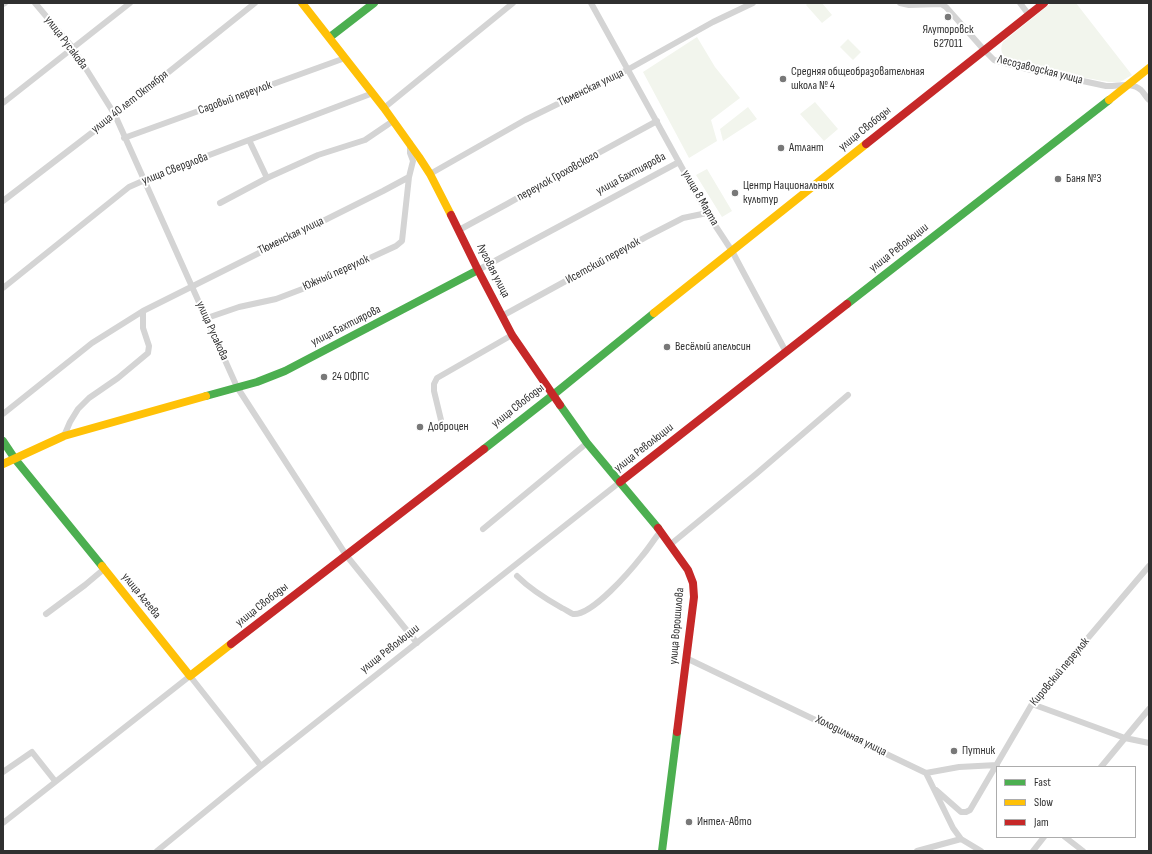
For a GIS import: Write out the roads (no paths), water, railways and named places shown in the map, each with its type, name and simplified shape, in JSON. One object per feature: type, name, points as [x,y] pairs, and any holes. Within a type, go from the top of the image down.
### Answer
[{"type":"main road","name":"Луговая улица","points":[[302,3],[373,93],[410,143],[430,174],[512,335],[587,443],[661,531],[670,544]]},
{"type":"main road","points":[[330,37],[374,3]]},
{"type":"main road","name":"улица Свободы","points":[[190,676],[553,395],[1044,3]]},
{"type":"main road","name":"улица Революции","points":[[620,482],[1149,68]]},
{"type":"main road","name":"улица Бахтиярова","points":[[3,464],[64,436],[256,382],[285,371],[478,270]]},
{"type":"main road","name":"улица Агеева","points":[[3,441],[190,676]]},
{"type":"main road","name":"улица Ворошилова","points":[[662,851],[694,596],[693,583],[688,570],[670,544]]},
{"type":"street","name":"улица Русакова","points":[[34,3],[73,48],[115,115],[124,138],[237,387],[346,555],[417,643]]},
{"type":"street","points":[[3,103],[130,3]]},
{"type":"street","name":"улица 40 лет Октября","points":[[3,201],[115,115],[255,3]]},
{"type":"street","points":[[384,108],[513,3]]},
{"type":"street","name":"улица 8 Марта","points":[[591,3],[707,213],[732,251],[786,352]]},
{"type":"street","name":"Тюменская улица","points":[[430,174],[525,120],[627,70],[713,22],[753,3]]},
{"type":"street","name":"Лесозаводская улица","points":[[900,3],[909,5],[941,4],[946,7],[984,51],[994,60],[1106,86],[1113,87],[1128,85]]},
{"type":"street","points":[[1020,3],[1029,15]]},
{"type":"street","name":"Садовый переулок","points":[[124,138],[345,58]]},
{"type":"street","points":[[1128,85],[1140,89],[1149,100]]},
{"type":"street","name":"улица Свердлова","points":[[3,288],[129,187],[373,93]]},
{"type":"street","points":[[220,203],[267,178],[318,155],[365,140],[393,121]]},
{"type":"street","name":"переулок Гроховского","points":[[459,230],[657,121]]},
{"type":"street","points":[[249,140],[267,178]]},
{"type":"street","points":[[409,177],[413,161],[410,153],[410,143]]},
{"type":"street","name":"улица Бахтиярова","points":[[478,270],[679,162]]},
{"type":"street","name":"Тюменская улица","points":[[3,414],[92,343],[143,310],[409,177]]},
{"type":"street","name":"Южный переулок","points":[[207,318],[239,307],[276,299],[305,288],[396,246],[402,241],[409,177]]},
{"type":"street","name":"Исетский переулок","points":[[502,316],[683,218],[707,213]]},
{"type":"street","points":[[64,436],[78,409],[89,398],[118,378],[148,353],[149,346],[143,328],[143,310]]},
{"type":"street","points":[[441,420],[434,391],[434,384],[437,378],[512,335]]},
{"type":"street","points":[[670,544],[756,474],[848,395]]},
{"type":"street","points":[[483,529],[587,443]]},
{"type":"street","name":"улица Революции","points":[[157,851],[261,766],[620,482]]},
{"type":"street","points":[[517,576],[546,599],[573,614],[583,612],[594,606],[624,577],[661,531]]},
{"type":"street","name":"Кировский переулок","points":[[997,765],[1032,704],[1149,566]]},
{"type":"street","points":[[46,614],[104,569]]},
{"type":"street","name":"Холодильная улица","points":[[686,658],[926,772]]},
{"type":"street","name":"улица Агеева","points":[[190,676],[261,766]]},
{"type":"street","name":"улица Свободы","points":[[3,823],[190,676]]},
{"type":"street","points":[[1032,704],[1125,738],[1149,744]]},
{"type":"street","points":[[1102,766],[1149,709]]},
{"type":"street","points":[[3,772],[32,752],[55,781]]},
{"type":"street","points":[[981,851],[961,839],[953,828],[926,772],[959,767],[997,765]]},
{"type":"street","name":"Кировский переулок","points":[[934,788],[961,812],[966,812],[970,810],[996,767]]},
{"type":"street","points":[[1033,851],[1043,838]]},
{"type":"street","points":[[1066,838],[1083,851]]},
{"type":"street","points":[[917,851],[961,839]]},
{"type":"place","name":"Ялуторовск 627011","points":[[948,17]]},
{"type":"place","name":"Средняя общеобразовательная школа № 4","points":[[783,79]]},
{"type":"place","name":"Атлант","points":[[781,148]]},
{"type":"place","name":"Баня №3","points":[[1058,179]]},
{"type":"place","name":"Центр Национальных культур","points":[[735,193]]},
{"type":"place","name":"Весёлый апельсин","points":[[667,347]]},
{"type":"place","name":"24 ОФПС","points":[[324,377]]},
{"type":"place","name":"Доброцен","points":[[420,427]]},
{"type":"place","name":"Путник","points":[[954,751]]},
{"type":"place","name":"Интел-Авто","points":[[689,822]]}]
